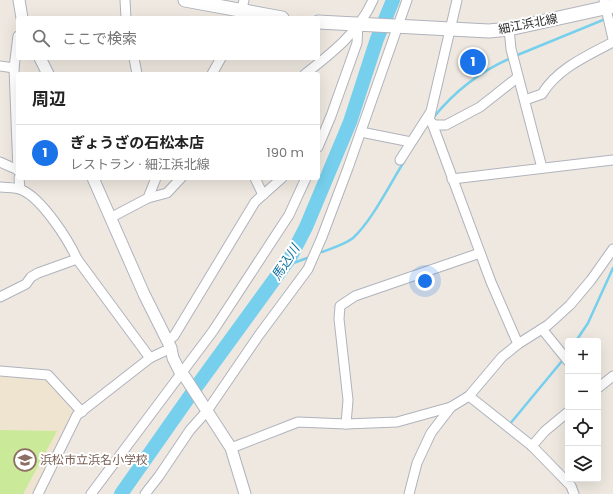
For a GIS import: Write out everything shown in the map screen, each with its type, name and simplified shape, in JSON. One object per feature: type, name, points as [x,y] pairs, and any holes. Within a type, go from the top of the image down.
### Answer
[{"type":"main road","points":[[185,0],[242,9],[273,16]]},
{"type":"main road","name":"細江浜北線","points":[[361,24],[489,31],[509,29],[608,10]]},
{"type":"main road","points":[[320,22],[361,24]]},
{"type":"street","points":[[19,0],[22,16]]},
{"type":"street","points":[[125,0],[126,16]]},
{"type":"street","points":[[307,72],[351,35],[361,24],[372,0]]},
{"type":"street","points":[[145,494],[308,269],[322,237],[361,132],[397,25],[407,0]]},
{"type":"street","points":[[400,160],[411,142],[431,119],[446,44],[451,29],[457,0]]},
{"type":"street","points":[[608,10],[613,39]]},
{"type":"street","points":[[320,143],[357,43],[361,24]]},
{"type":"street","points":[[509,29],[513,55],[542,168]]},
{"type":"street","points":[[525,100],[542,94],[564,70],[613,42]]},
{"type":"street","points":[[16,52],[14,68],[16,119]]},
{"type":"street","points":[[41,60],[47,72]]},
{"type":"street","points":[[134,60],[137,72]]},
{"type":"street","points":[[213,72],[220,60]]},
{"type":"street","points":[[0,66],[14,68]]},
{"type":"street","points":[[431,119],[446,125],[480,107],[518,76]]},
{"type":"street","points":[[431,119],[480,253],[518,344]]},
{"type":"street","points":[[361,132],[411,142]]},
{"type":"street","points":[[452,179],[613,160]]},
{"type":"street","points":[[0,162],[16,169]]},
{"type":"street","points":[[19,180],[20,189]]},
{"type":"street","points":[[94,180],[144,294],[169,344],[173,358],[231,448],[246,494]]},
{"type":"street","points":[[148,198],[155,180]]},
{"type":"street","points":[[110,218],[148,198],[167,193],[179,180]]},
{"type":"street","points":[[256,180],[263,195]]},
{"type":"street","points":[[38,494],[77,415],[169,344],[256,202],[280,180]]},
{"type":"street","points":[[91,494],[183,375],[213,331],[268,250],[289,215],[305,180]]},
{"type":"street","points":[[0,188],[20,189],[27,193],[52,218],[70,244],[78,259],[150,358]]},
{"type":"street","points":[[231,448],[298,422],[346,424],[397,422],[451,407],[469,396],[502,357],[518,344],[542,329],[570,305],[613,249]]},
{"type":"street","points":[[346,424],[348,400],[340,306],[355,296],[480,253]]},
{"type":"street","points":[[0,297],[26,284],[31,277],[38,273],[78,259]]},
{"type":"street","points":[[542,329],[565,357]]},
{"type":"street","points":[[0,371],[48,374],[82,412]]},
{"type":"street","points":[[601,386],[613,376]]},
{"type":"street","points":[[469,396],[532,446],[571,486],[574,494]]},
{"type":"street","points":[[409,494],[417,463],[431,433],[451,407]]},
{"type":"street","points":[[532,446],[549,427],[565,414]]},
{"type":"shaded area","name":"浜松市立浜名小学校","points":[[0,376],[46,379],[75,411],[33,494],[0,494]]},
{"type":"green space","points":[[0,430],[57,431],[23,494],[0,494]]},
{"type":"waterway","name":"馬込川","points":[[121,494],[290,258],[306,227],[350,122],[377,39],[393,0]]},
{"type":"waterway","points":[[515,56],[613,16]]},
{"type":"waterway","points":[[433,118],[450,99],[469,83],[489,69],[511,58]]},
{"type":"waterway","points":[[322,252],[346,243],[360,231],[374,212],[405,160]]},
{"type":"waterway","points":[[283,267],[307,258]]},
{"type":"waterway","points":[[578,338],[588,323],[613,268]]},
{"type":"waterway","points":[[509,425],[562,361]]},
{"type":"place","name":"ぎょうざの石松本店","points":[[473,62]]},
{"type":"place","name":"浜松市立浜名小学校","points":[[25,460]]}]
